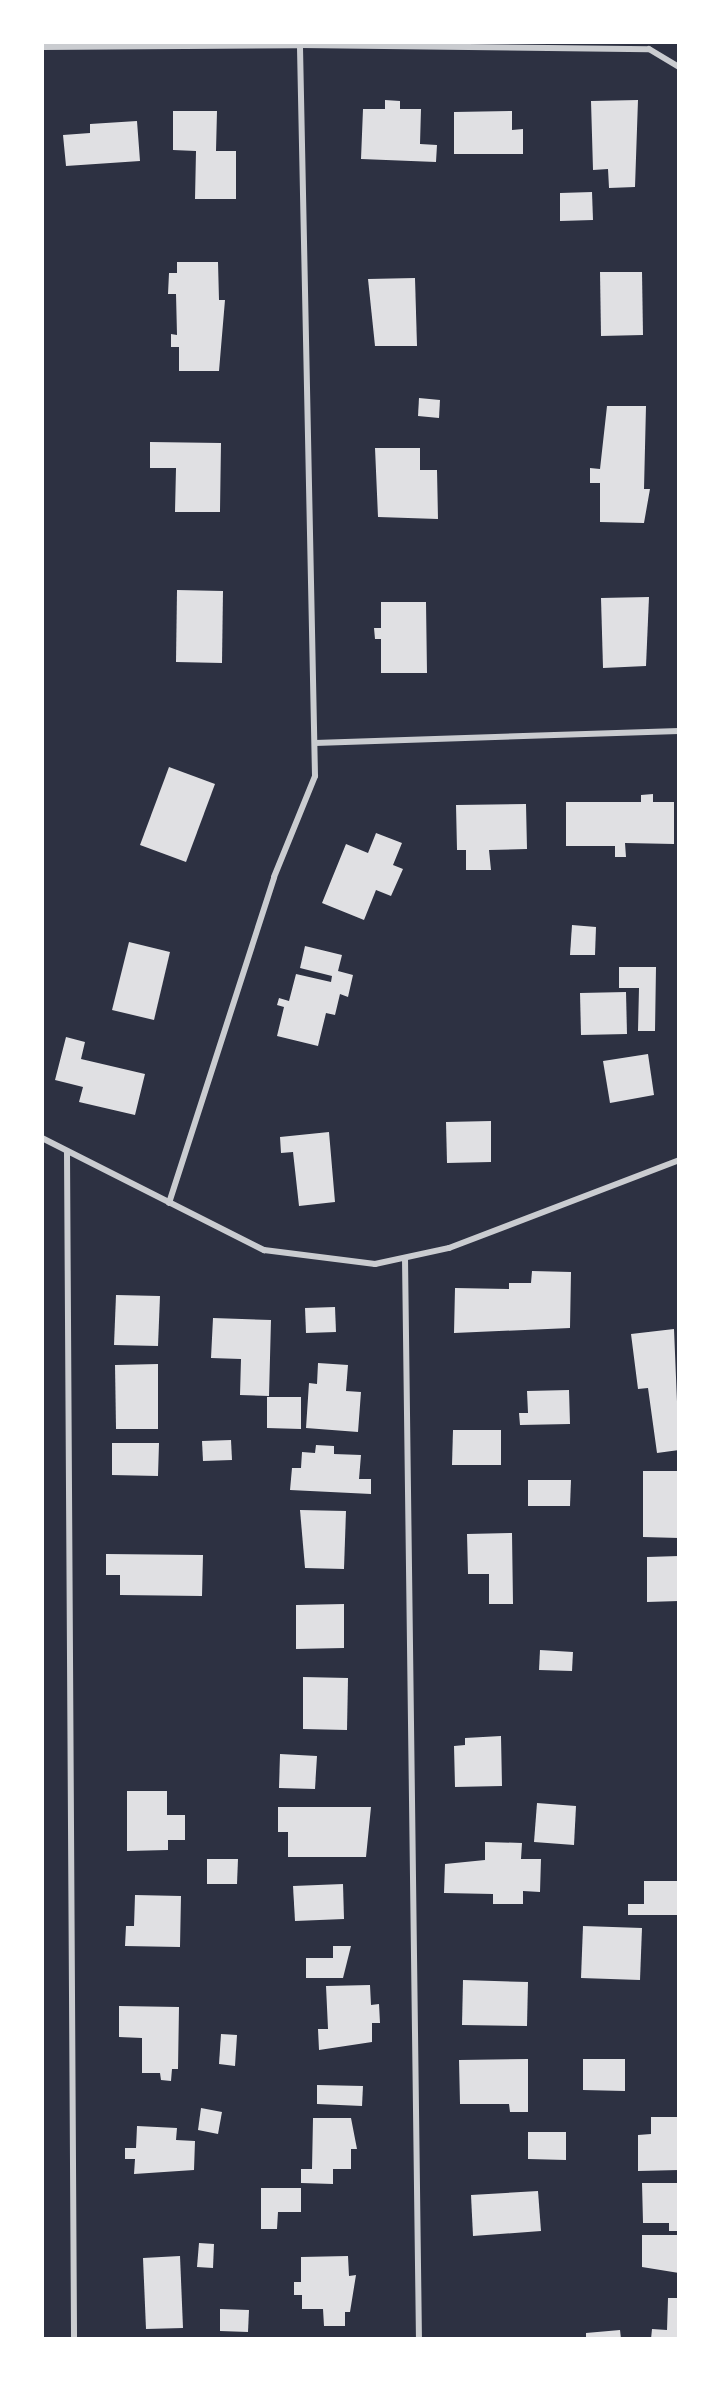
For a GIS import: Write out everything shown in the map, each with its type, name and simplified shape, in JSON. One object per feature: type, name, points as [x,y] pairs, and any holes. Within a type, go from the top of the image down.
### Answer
[{"type":"street","points":[[169,1203],[274,877],[315,776],[300,45]]},
{"type":"street","points":[[42,47],[300,45],[649,49],[679,67]]},
{"type":"street","points":[[315,743],[679,731]]},
{"type":"street","points":[[42,1138],[264,1250],[375,1264],[449,1248],[679,1160]]},
{"type":"street","points":[[68,1152],[74,2339]]},
{"type":"street","points":[[405,1257],[419,2339]]},
{"type":"building","points":[[385,100],[400,101],[400,109],[421,109],[420,144],[437,145],[436,162],[361,159],[363,109],[385,109]]},
{"type":"building","points":[[638,100],[635,187],[609,188],[608,169],[593,170],[591,101]]},
{"type":"building","points":[[173,111],[217,111],[216,151],[236,151],[236,199],[195,199],[196,151],[173,150]]},
{"type":"building","points":[[512,111],[512,130],[523,129],[523,154],[454,154],[454,112]]},
{"type":"building","points":[[137,121],[140,161],[66,166],[63,135],[90,133],[90,124]]},
{"type":"building","points":[[592,192],[593,220],[560,221],[560,193]]},
{"type":"building","points":[[177,262],[218,262],[219,300],[225,300],[219,371],[179,371],[179,347],[171,347],[171,334],[177,335],[176,294],[168,294],[169,273],[177,273]]},
{"type":"building","points":[[600,272],[642,272],[643,335],[601,336]]},
{"type":"building","points":[[415,278],[417,346],[375,346],[368,279]]},
{"type":"building","points":[[419,398],[440,400],[439,418],[418,416]]},
{"type":"building","points":[[607,406],[646,406],[644,489],[650,489],[644,523],[600,522],[600,483],[590,483],[590,468],[600,469]]},
{"type":"building","points":[[150,442],[221,443],[220,512],[175,512],[176,468],[150,468]]},
{"type":"building","points":[[375,448],[420,448],[420,470],[437,470],[438,519],[378,517]]},
{"type":"building","points":[[177,590],[223,591],[222,663],[176,662]]},
{"type":"building","points":[[649,597],[646,666],[603,668],[601,598]]},
{"type":"building","points":[[381,602],[426,602],[427,673],[381,673],[381,639],[375,639],[374,628],[381,628]]},
{"type":"building","points":[[169,767],[215,784],[186,862],[140,845]]},
{"type":"building","points":[[653,794],[653,802],[674,802],[674,844],[625,843],[626,857],[615,857],[615,846],[566,846],[566,802],[641,802],[641,795]]},
{"type":"building","points":[[526,804],[527,849],[489,850],[491,870],[466,870],[466,850],[457,850],[456,805]]},
{"type":"building","points":[[376,833],[402,843],[393,865],[403,869],[391,896],[376,890],[364,920],[322,903],[346,844],[368,853]]},
{"type":"building","points":[[572,925],[596,927],[595,955],[570,955]]},
{"type":"building","points":[[129,942],[170,952],[154,1020],[112,1010]]},
{"type":"building","points":[[305,946],[342,955],[338,971],[353,975],[348,997],[340,994],[335,1015],[326,1013],[318,1046],[277,1036],[284,1007],[277,1005],[279,998],[289,1001],[296,974],[331,982],[332,976],[300,968]]},
{"type":"building","points":[[619,967],[656,967],[655,1031],[638,1031],[639,988],[619,988]]},
{"type":"building","points":[[626,992],[627,1034],[581,1035],[580,993]]},
{"type":"building","points":[[66,1037],[85,1042],[81,1059],[145,1074],[135,1115],[79,1102],[83,1087],[55,1080]]},
{"type":"building","points":[[648,1054],[654,1095],[610,1103],[603,1061]]},
{"type":"building","points":[[491,1121],[491,1162],[447,1163],[446,1122]]},
{"type":"building","points":[[329,1132],[335,1202],[299,1206],[293,1152],[281,1153],[280,1137]]},
{"type":"building","points":[[532,1271],[571,1272],[570,1328],[454,1333],[455,1288],[509,1289],[509,1283],[531,1283]]},
{"type":"building","points":[[116,1295],[160,1296],[158,1346],[114,1345]]},
{"type":"building","points":[[335,1307],[336,1332],[306,1333],[305,1308]]},
{"type":"building","points":[[213,1318],[271,1320],[269,1396],[240,1395],[241,1359],[211,1358]]},
{"type":"building","points":[[674,1329],[679,1450],[657,1453],[648,1388],[638,1389],[631,1334]]},
{"type":"building","points":[[318,1363],[348,1365],[346,1391],[361,1392],[358,1432],[306,1428],[309,1383],[317,1384]]},
{"type":"building","points":[[158,1364],[158,1429],[116,1429],[115,1365]]},
{"type":"building","points":[[569,1390],[570,1424],[520,1425],[519,1413],[528,1413],[527,1391]]},
{"type":"building","points":[[267,1397],[301,1397],[301,1429],[267,1428]]},
{"type":"building","points":[[453,1430],[501,1430],[501,1465],[452,1465]]},
{"type":"building","points":[[231,1440],[232,1460],[203,1461],[202,1441]]},
{"type":"building","points":[[112,1443],[159,1443],[158,1476],[112,1475]]},
{"type":"building","points":[[316,1445],[334,1446],[334,1454],[361,1455],[359,1479],[371,1479],[371,1494],[290,1490],[292,1468],[301,1468],[302,1452],[315,1453]]},
{"type":"building","points":[[643,1471],[679,1471],[679,1538],[643,1537]]},
{"type":"building","points":[[528,1480],[571,1480],[570,1506],[528,1506]]},
{"type":"building","points":[[300,1510],[346,1511],[344,1569],[305,1568]]},
{"type":"building","points":[[512,1533],[513,1604],[489,1604],[489,1574],[468,1574],[467,1534]]},
{"type":"building","points":[[106,1554],[203,1555],[202,1596],[120,1595],[120,1575],[106,1575]]},
{"type":"building","points":[[679,1556],[679,1601],[647,1602],[647,1557]]},
{"type":"building","points":[[344,1604],[344,1648],[296,1649],[296,1605]]},
{"type":"building","points":[[540,1650],[573,1652],[572,1671],[539,1670]]},
{"type":"building","points":[[303,1677],[348,1678],[347,1730],[303,1729]]},
{"type":"building","points":[[501,1736],[502,1786],[455,1787],[454,1746],[465,1745],[465,1738]]},
{"type":"building","points":[[280,1754],[317,1756],[315,1789],[279,1788]]},
{"type":"building","points":[[127,1791],[167,1791],[167,1815],[185,1815],[185,1840],[168,1840],[168,1850],[127,1851]]},
{"type":"building","points":[[537,1803],[576,1806],[574,1845],[534,1842]]},
{"type":"building","points":[[278,1807],[371,1807],[366,1857],[288,1857],[288,1832],[278,1832]]},
{"type":"building","points":[[485,1842],[522,1843],[521,1859],[541,1859],[540,1892],[523,1891],[523,1904],[493,1904],[493,1894],[444,1893],[445,1864],[485,1860]]},
{"type":"building","points":[[207,1859],[238,1859],[237,1884],[207,1884]]},
{"type":"building","points":[[644,1881],[679,1881],[679,1915],[628,1915],[628,1904],[644,1904]]},
{"type":"building","points":[[343,1884],[344,1919],[295,1921],[293,1886]]},
{"type":"building","points":[[135,1895],[181,1896],[180,1947],[125,1946],[126,1926],[134,1926]]},
{"type":"building","points":[[583,1926],[642,1928],[640,1980],[581,1978]]},
{"type":"building","points":[[333,1946],[351,1946],[343,1978],[306,1978],[306,1958],[333,1958]]},
{"type":"building","points":[[463,1980],[528,1982],[527,2026],[462,2025]]},
{"type":"building","points":[[370,1985],[371,2005],[379,2004],[380,2023],[372,2023],[372,2042],[319,2050],[318,2029],[328,2029],[326,1986]]},
{"type":"building","points":[[119,2006],[179,2007],[178,2069],[172,2069],[171,2081],[161,2080],[160,2073],[142,2073],[142,2038],[119,2037]]},
{"type":"building","points":[[221,2034],[237,2035],[235,2066],[219,2064]]},
{"type":"building","points":[[528,2059],[528,2112],[510,2112],[509,2104],[460,2104],[459,2060]]},
{"type":"building","points":[[583,2059],[625,2059],[625,2091],[583,2090]]},
{"type":"building","points":[[317,2085],[363,2086],[362,2106],[317,2104]]},
{"type":"building","points":[[201,2108],[222,2112],[218,2134],[198,2130]]},
{"type":"building","points":[[651,2117],[679,2117],[679,2170],[638,2171],[638,2135],[651,2134]]},
{"type":"building","points":[[313,2118],[351,2118],[357,2149],[351,2149],[351,2169],[333,2169],[333,2184],[301,2183],[301,2169],[312,2169]]},
{"type":"building","points":[[137,2126],[177,2128],[176,2140],[195,2141],[194,2170],[134,2174],[135,2159],[125,2159],[125,2148],[136,2148]]},
{"type":"building","points":[[528,2132],[566,2132],[566,2160],[528,2159]]},
{"type":"building","points":[[642,2183],[679,2183],[679,2231],[669,2231],[669,2223],[643,2223]]},
{"type":"building","points":[[261,2188],[301,2188],[301,2212],[278,2212],[277,2229],[261,2229]]},
{"type":"building","points":[[538,2191],[541,2231],[473,2236],[471,2195]]},
{"type":"building","points":[[642,2235],[679,2235],[679,2273],[642,2267]]},
{"type":"building","points":[[199,2243],[214,2244],[213,2268],[197,2267]]},
{"type":"building","points":[[180,2256],[183,2328],[146,2329],[143,2258]]},
{"type":"building","points":[[348,2256],[349,2276],[356,2275],[350,2312],[345,2312],[345,2326],[324,2326],[323,2309],[302,2309],[302,2295],[294,2295],[294,2282],[301,2282],[301,2257]]},
{"type":"building","points":[[668,2298],[679,2298],[679,2339],[651,2339],[652,2329],[667,2330]]},
{"type":"building","points":[[220,2309],[249,2310],[248,2332],[220,2331]]},
{"type":"building","points":[[620,2330],[621,2339],[586,2339],[586,2333]]}]
